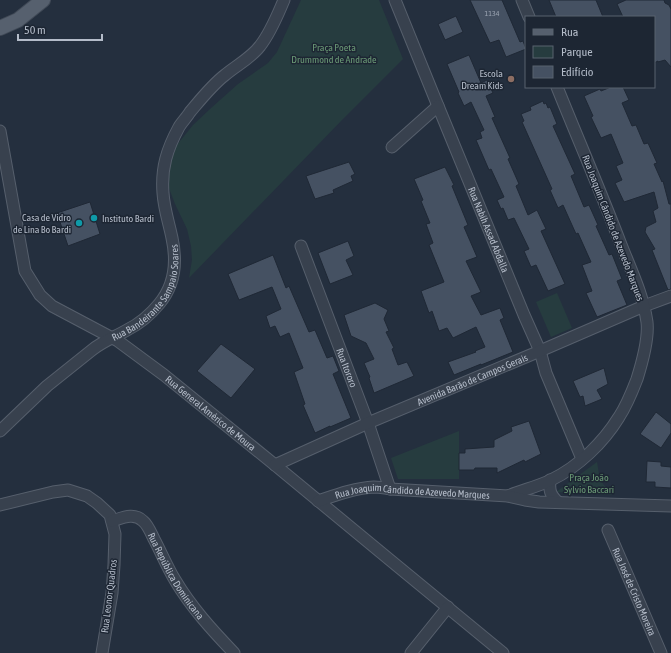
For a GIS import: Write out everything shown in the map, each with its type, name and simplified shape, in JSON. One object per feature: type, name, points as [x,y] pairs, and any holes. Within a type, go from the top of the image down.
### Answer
[{"type":"main road","points":[[0,28],[18,20],[43,0]]},
{"type":"street","name":"Rua Bandeirante Sampaio Soares","points":[[0,431],[47,386],[99,344],[138,323],[152,312],[160,303],[169,288],[174,275],[174,248],[165,212],[163,194],[163,171],[168,150],[180,126],[202,97],[224,76],[250,57],[260,47],[269,33],[284,0]]},
{"type":"street","name":"Rua Nabih Assad Abdalla","points":[[395,0],[540,351],[546,373],[582,459]]},
{"type":"street","points":[[522,0],[529,16]]},
{"type":"street","name":"Rua Joaquim Cândido de Azevedo Marques","points":[[508,496],[550,480],[574,466],[608,434],[620,417],[630,398],[641,366],[646,342],[647,324],[644,306],[638,288],[607,207],[557,88]]},
{"type":"street","points":[[392,147],[438,106]]},
{"type":"street","name":"Rua General Américo de Moura","points":[[0,131],[25,271],[40,295],[52,306],[112,338],[137,354],[275,465],[503,653]]},
{"type":"street","name":"Rua Itororo","points":[[301,246],[368,423],[390,489]]},
{"type":"street","name":"Avenida Barão de Campos Gerais","points":[[275,465],[368,423],[644,306],[671,296]]},
{"type":"street","points":[[550,480],[550,492],[558,502]]},
{"type":"street","name":"Rua Joaquim Cândido de Azevedo Marques","points":[[318,501],[342,493],[375,487],[508,496],[539,502],[671,506]]},
{"type":"street","points":[[0,505],[53,492],[68,490],[87,496],[97,503],[110,515],[112,521]]},
{"type":"street","name":"Rua República Dominicana","points":[[112,521],[126,516],[135,516],[142,520],[149,530],[175,580],[186,596],[203,620],[234,653]]},
{"type":"street","name":"Rua Leonor Quadros","points":[[102,653],[112,593],[115,534],[112,521]]},
{"type":"street","name":"Rua José de Cristo Moreira","points":[[608,530],[661,653]]},
{"type":"street","points":[[412,653],[448,607]]},
{"type":"green space","name":"Praça Poeta Drummond de Andrade","points":[[301,0],[379,0],[403,59],[189,278],[192,260],[191,246],[187,229],[175,204],[164,175],[176,146],[193,125],[238,84],[268,63],[277,52]]},
{"type":"green space","points":[[557,293],[572,328],[551,337],[536,302]]},
{"type":"green space","points":[[459,431],[459,479],[398,479],[391,458]]},
{"type":"green space","name":"Praça João Sylvio Baccari","points":[[597,462],[600,480],[612,495],[556,492]]},
{"type":"building","points":[[470,0],[502,0],[520,42],[523,41],[525,49],[506,57],[499,40],[490,43]]},
{"type":"building","points":[[549,0],[596,0],[603,16],[556,16]]},
{"type":"building","points":[[626,0],[664,0],[665,3],[669,5],[671,9],[671,67],[665,60],[655,62],[655,16],[623,16],[617,4]]},
{"type":"building","points":[[456,16],[463,32],[445,40],[438,24]]},
{"type":"building","points":[[469,55],[481,83],[487,80],[493,93],[486,96],[495,117],[492,118],[510,158],[508,159],[519,184],[516,186],[528,215],[537,210],[546,229],[541,231],[565,284],[548,291],[536,265],[531,267],[524,251],[529,249],[514,218],[508,220],[503,208],[501,209],[497,200],[504,197],[491,169],[489,170],[476,140],[482,138],[480,132],[484,130],[471,102],[464,106],[447,64]]},
{"type":"building","points":[[608,88],[623,88],[629,100],[622,103],[632,126],[636,125],[644,144],[648,143],[657,163],[654,164],[662,182],[663,181],[669,204],[671,204],[671,289],[668,290],[652,250],[655,249],[645,232],[646,227],[656,222],[653,211],[658,208],[654,192],[624,202],[615,183],[622,180],[616,166],[623,163],[611,134],[601,138],[591,117],[593,116],[584,96],[600,89],[601,91]]},
{"type":"building","points":[[543,101],[544,104],[546,103],[548,108],[550,107],[557,124],[553,126],[575,174],[571,176],[584,207],[589,205],[598,225],[596,226],[609,255],[612,254],[622,279],[617,281],[627,305],[597,317],[586,293],[592,291],[582,265],[591,262],[563,205],[558,208],[550,190],[552,189],[522,122],[524,121],[521,114],[531,110],[530,107]]},
{"type":"building","points":[[349,162],[355,174],[351,176],[353,181],[333,190],[334,193],[315,199],[306,176]]},
{"type":"building","points":[[445,167],[454,185],[452,186],[468,225],[464,227],[477,257],[466,261],[481,292],[471,296],[481,315],[500,308],[504,318],[500,320],[513,352],[454,375],[448,362],[476,352],[475,351],[485,347],[476,327],[453,338],[447,328],[439,331],[432,311],[429,313],[421,291],[444,282],[429,245],[433,243],[426,224],[430,223],[421,201],[423,200],[414,179]]},
{"type":"building","name":"Casa de Vidro de Lina Bo Bardi","points":[[90,202],[100,234],[68,246],[57,213]]},
{"type":"building","points":[[348,241],[354,256],[346,260],[353,275],[330,284],[318,253]]},
{"type":"building","points":[[273,255],[286,288],[289,286],[309,332],[315,330],[327,358],[333,356],[339,371],[333,374],[351,418],[315,433],[303,405],[305,404],[294,372],[303,368],[289,333],[280,337],[275,326],[270,328],[266,316],[281,309],[272,287],[239,300],[228,274]]},
{"type":"building","points":[[375,303],[388,310],[384,319],[389,331],[386,332],[394,348],[392,349],[398,365],[407,362],[414,376],[374,393],[369,378],[370,377],[364,363],[374,359],[366,343],[351,336],[344,315]]},
{"type":"building","points":[[221,344],[255,369],[231,398],[197,371]]},
{"type":"building","points":[[604,368],[608,384],[597,390],[602,399],[585,406],[583,396],[580,397],[573,381]]},
{"type":"building","points":[[656,412],[671,424],[671,433],[661,448],[640,434]]},
{"type":"building","points":[[529,421],[541,454],[525,462],[524,460],[497,473],[497,468],[459,470],[459,453],[465,453],[465,449],[494,447],[494,440],[512,431],[511,427]]},
{"type":"building","points":[[647,461],[661,462],[661,466],[671,467],[671,488],[655,487],[655,482],[646,482]]},
{"type":"place","name":"Escola Dream Kids","points":[[511,79]]},
{"type":"place","name":"Instituto Bardi","points":[[94,218]]},
{"type":"place","name":"Casa de Vidro de Lina Bo Bardi","points":[[79,223]]}]
